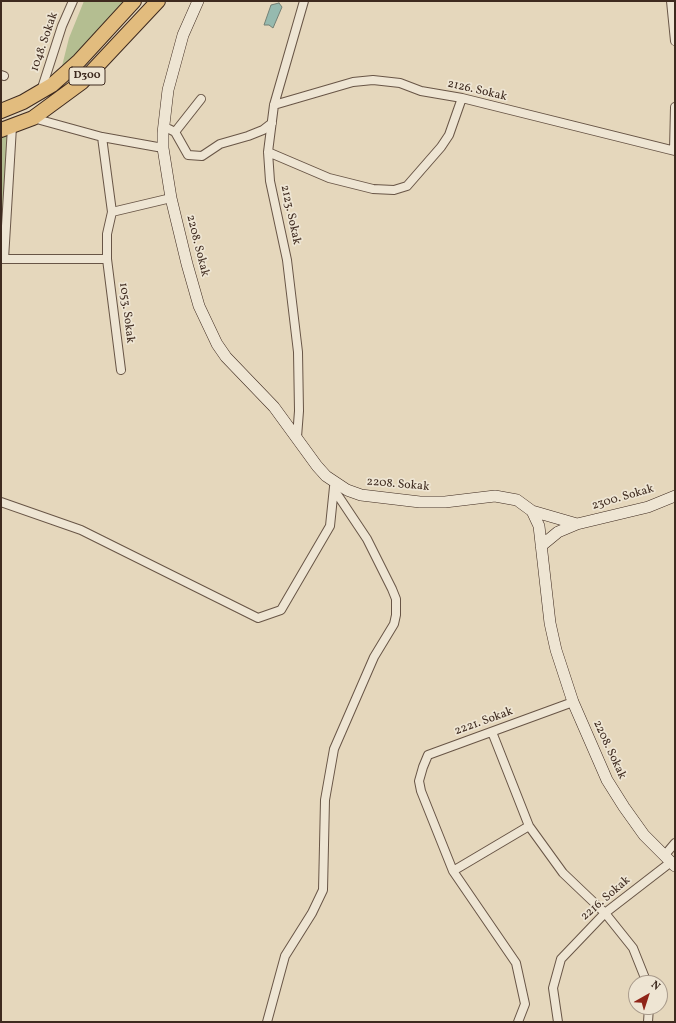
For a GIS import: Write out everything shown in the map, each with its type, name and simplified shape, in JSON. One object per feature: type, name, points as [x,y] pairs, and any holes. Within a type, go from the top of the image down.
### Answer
[{"type":"highway","name":"D300","points":[[1,111],[23,102],[52,85],[79,61],[134,1]]},
{"type":"highway","name":"D300","points":[[6,128],[33,118],[82,82],[158,1]]},
{"type":"street","name":"1048. Sokak","points":[[40,92],[62,26],[73,1]]},
{"type":"street","name":"2208. Sokak","points":[[198,1],[183,35],[168,90],[163,127],[163,148],[171,198],[199,306],[215,340],[226,357],[270,402],[317,466],[334,482],[360,495],[376,498],[445,502],[495,496],[517,500],[532,511],[540,530],[550,623],[556,650],[573,702],[607,780],[644,835],[670,861]]},
{"type":"street","name":"2123. Sokak","points":[[297,437],[299,411],[298,352],[287,260],[270,181],[268,152],[274,105],[304,1]]},
{"type":"street","points":[[671,1],[675,41]]},
{"type":"street","name":"2126. Sokak","points":[[274,105],[353,82],[373,80],[400,83],[422,91],[462,98],[675,150]]},
{"type":"street","points":[[268,152],[329,178],[373,189],[394,190],[407,186],[441,147],[449,136],[462,98]]},
{"type":"street","points":[[175,132],[201,100]]},
{"type":"street","points":[[675,107],[675,150]]},
{"type":"street","points":[[33,118],[102,138],[163,148]]},
{"type":"street","points":[[163,127],[175,132],[188,155],[202,156],[220,144],[256,133],[272,123]]},
{"type":"street","points":[[6,128],[3,259],[108,259]]},
{"type":"street","points":[[102,138],[112,212],[171,198]]},
{"type":"street","name":"1053. Sokak","points":[[112,212],[107,234],[108,259],[122,370]]},
{"type":"street","points":[[1,502],[81,530],[258,618],[281,610],[330,526],[334,482]]},
{"type":"street","points":[[267,1022],[285,956],[312,913],[323,890],[325,800],[334,749],[374,657],[394,624],[396,616],[396,599],[392,589],[367,539],[337,494],[334,482]]},
{"type":"street","name":"2300. Sokak","points":[[558,532],[577,524],[648,507],[675,496]]},
{"type":"street","points":[[532,511],[577,524]]},
{"type":"street","points":[[540,530],[553,518]]},
{"type":"street","points":[[540,530],[558,532]]},
{"type":"street","points":[[541,546],[558,532]]},
{"type":"street","name":"2221. Sokak","points":[[453,871],[421,791],[419,781],[428,755],[573,702]]},
{"type":"street","points":[[492,732],[529,826],[563,873],[605,913],[633,948],[644,975]]},
{"type":"street","points":[[518,1022],[525,1004],[516,963],[453,871],[529,826]]},
{"type":"street","name":"2216. Sokak","points":[[558,1022],[553,988],[562,959],[605,913],[670,861],[675,843]]},
{"type":"green space","points":[[84,1],[127,1],[60,74],[69,38]]},
{"type":"green space","points":[[12,127],[1,259],[1,130]]},
{"type":"water","points":[[279,3],[282,7],[273,28],[269,25],[264,25],[271,5]]}]
